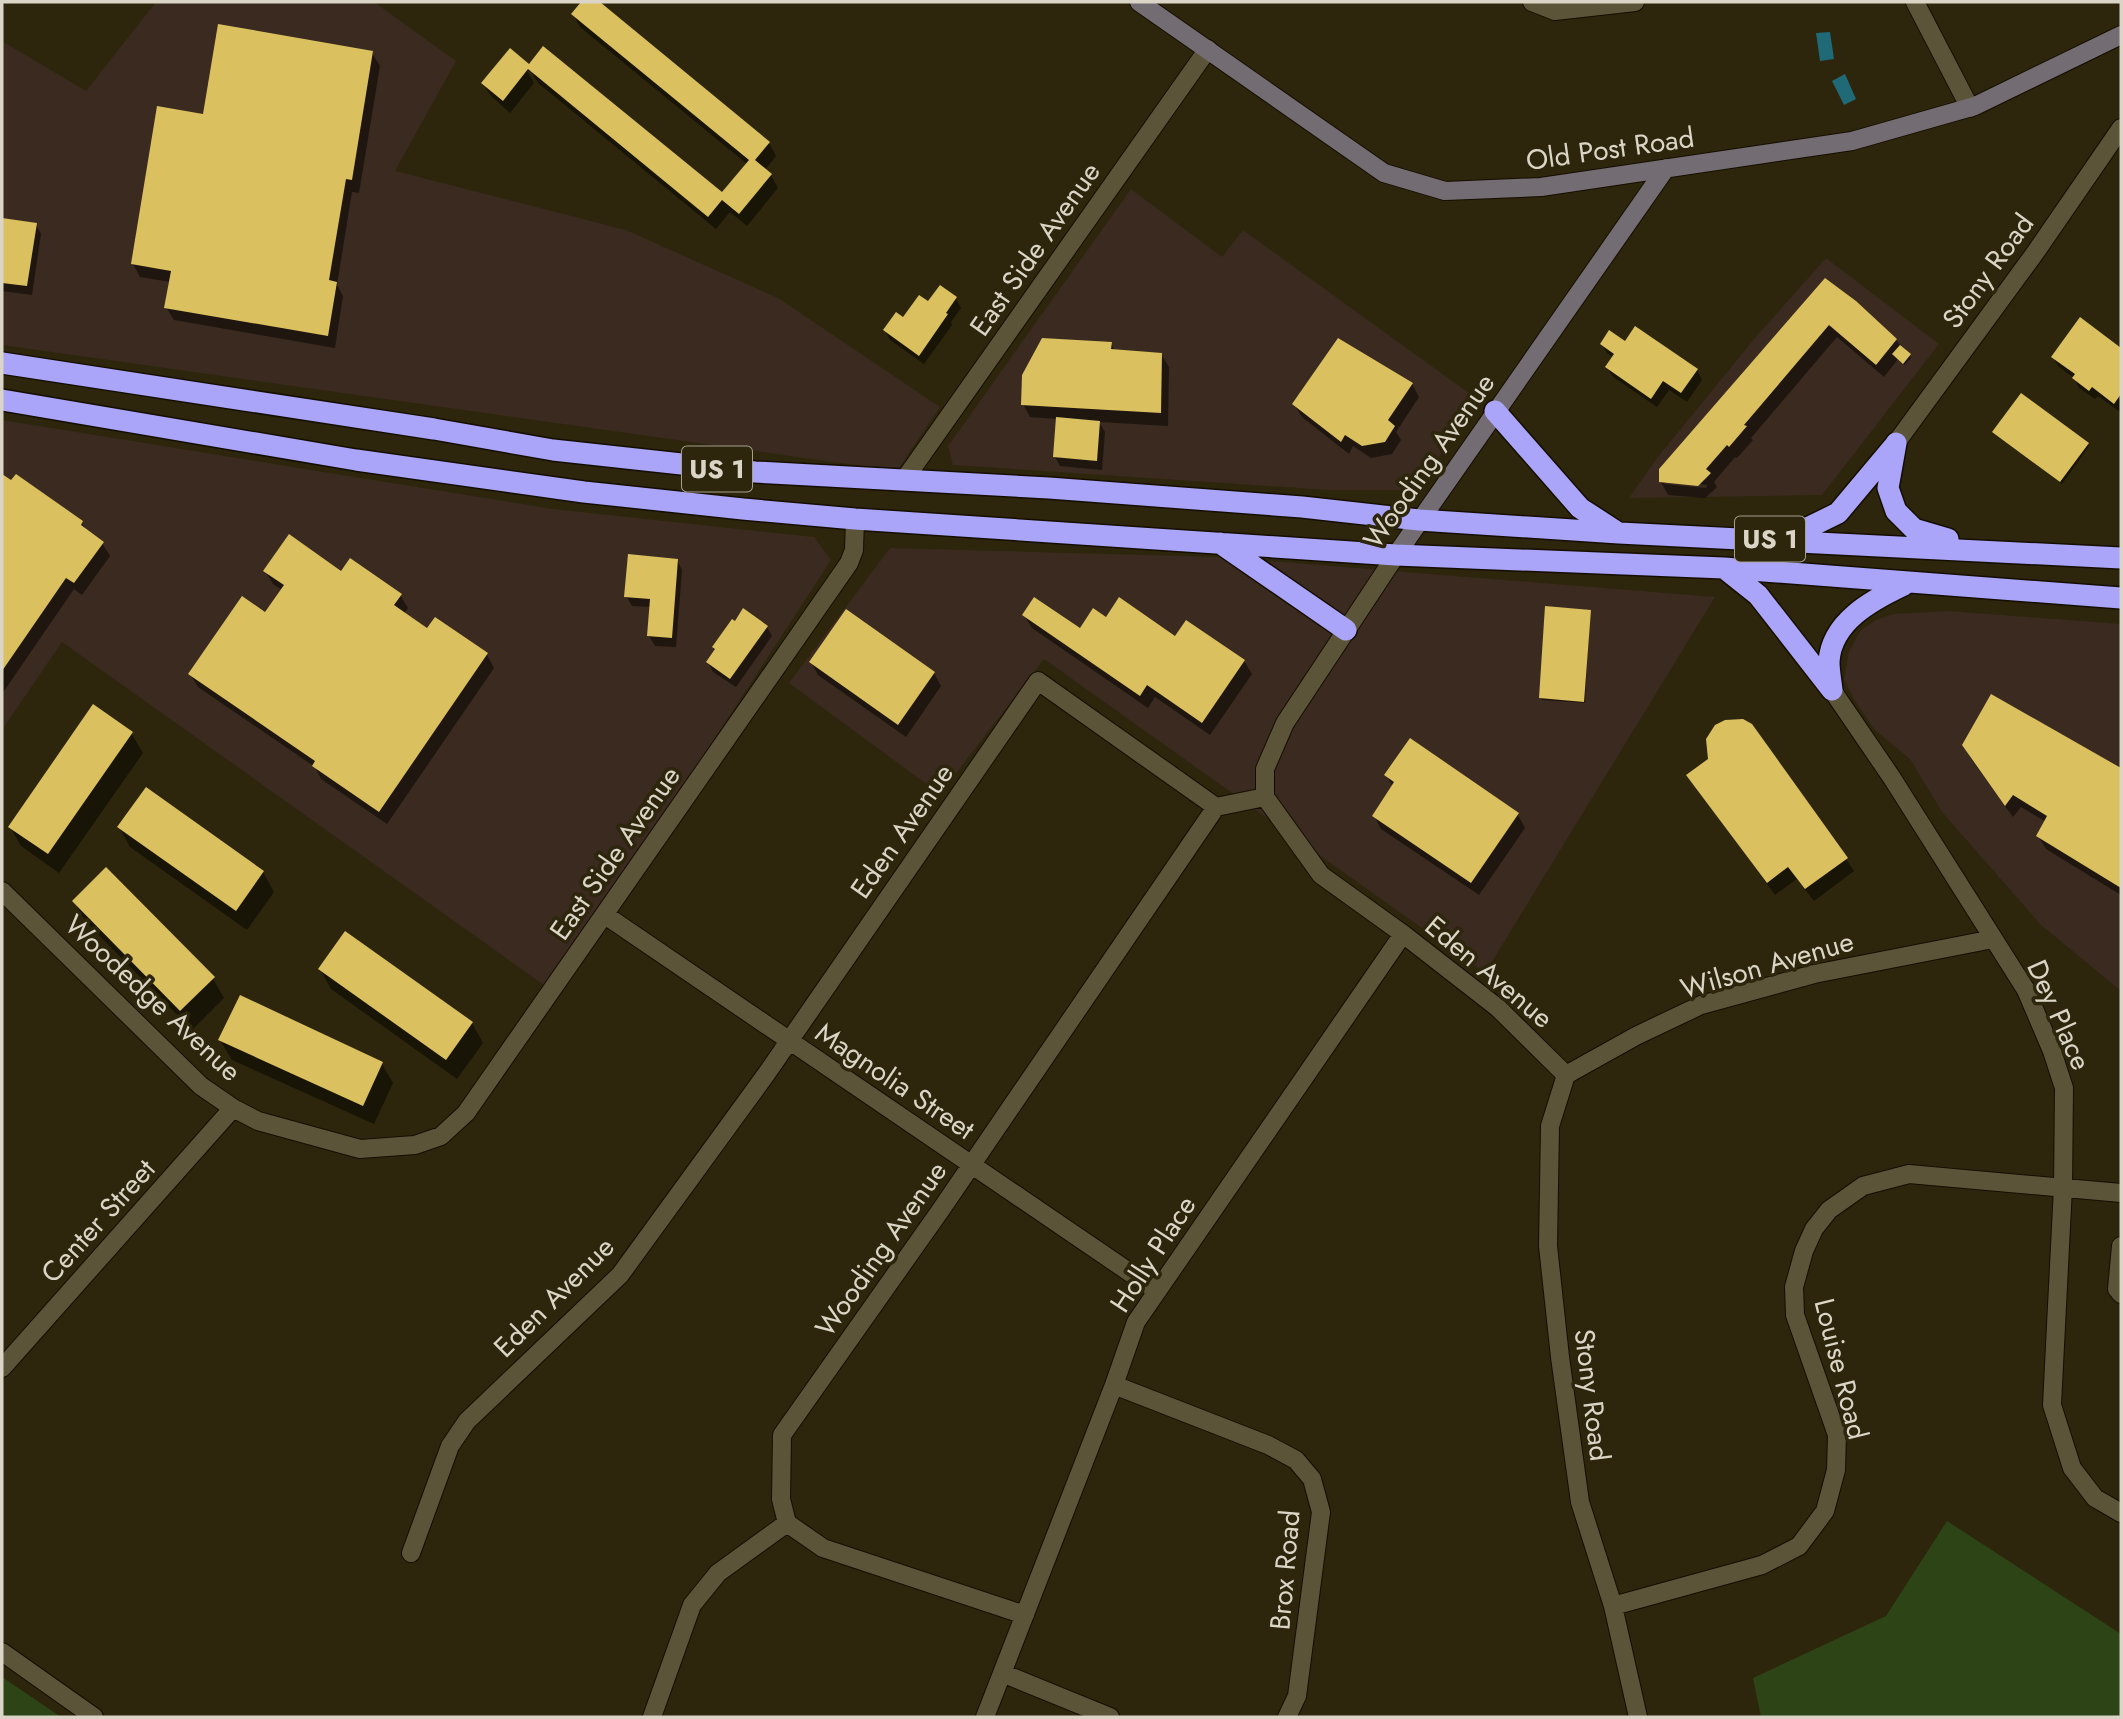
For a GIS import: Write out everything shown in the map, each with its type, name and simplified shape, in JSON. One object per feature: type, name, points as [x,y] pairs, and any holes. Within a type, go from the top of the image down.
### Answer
[{"type":"highway","name":"US 1","points":[[2,363],[434,429],[553,450],[755,472],[1049,488],[1302,507],[1419,520],[1619,533],[2121,558]]},
{"type":"highway","name":"US 1","points":[[2,400],[356,460],[636,499],[855,519],[1396,555],[1724,569],[2121,598]]},
{"type":"highway","points":[[1495,411],[1580,508],[1619,533]]},
{"type":"highway","points":[[1782,540],[1838,513],[1896,443]]},
{"type":"highway","points":[[1896,443],[1888,488],[1896,511],[1914,530],[1941,538],[2026,553]]},
{"type":"highway","points":[[1218,542],[1346,630]]},
{"type":"highway","points":[[1724,569],[1758,595],[1832,690]]},
{"type":"highway","points":[[1832,690],[1829,661],[1834,642],[1843,626],[1878,597],[1907,583]]},
{"type":"street","name":"Old Post Road","points":[[1139,2],[1384,173],[1445,191],[1541,187],[1853,141],[1970,108],[2121,35]]},
{"type":"street","points":[[1532,2],[1555,11],[1635,2]]},
{"type":"street","points":[[1915,2],[1970,108]]},
{"type":"street","name":"East Side Avenue","points":[[904,480],[1208,48]]},
{"type":"street","name":"Stony Road","points":[[1896,443],[2035,253],[2121,128]]},
{"type":"street","name":"Wooding Avenue","points":[[1265,797],[1265,769],[1285,723],[1419,520],[1666,168]]},
{"type":"street","name":"East Side Avenue","points":[[360,1149],[415,1146],[441,1136],[466,1113],[849,563],[854,550],[855,519]]},
{"type":"street","name":"Eden Avenue","points":[[411,1553],[450,1446],[467,1421],[620,1275],[789,1041],[1038,681],[1216,807]]},
{"type":"street","name":"Dey Place","points":[[1832,690],[1892,778],[2026,990],[2052,1051],[2064,1088],[2063,1187],[2052,1405],[2072,1468],[2095,1498],[2121,1513]]},
{"type":"street","points":[[1216,807],[1265,797]]},
{"type":"street","name":"Eden Avenue","points":[[1265,797],[1321,875],[1404,934],[1498,1008],[1566,1075]]},
{"type":"street","name":"Wooding Avenue","points":[[788,1523],[781,1499],[782,1435],[972,1165],[1216,807]]},
{"type":"street","name":"Woodedge Avenue","points":[[2,891],[201,1086],[258,1121],[360,1149]]},
{"type":"street","name":"Magnolia Street","points":[[605,915],[1157,1291]]},
{"type":"street","name":"Holly Place","points":[[985,1717],[1136,1322],[1404,934]]},
{"type":"street","name":"Wilson Avenue","points":[[1566,1075],[1636,1036],[1701,1005],[1814,974],[1993,939]]},
{"type":"street","name":"Stony Road","points":[[1566,1075],[1550,1126],[1548,1246],[1580,1502],[1613,1606],[1638,1717]]},
{"type":"street","name":"Center Street","points":[[2,1368],[233,1108]]},
{"type":"street","name":"Louise Road","points":[[1613,1606],[1762,1565],[1799,1546],[1825,1511],[1836,1470],[1837,1435],[1795,1315],[1794,1287],[1804,1251],[1814,1229],[1829,1210],[1863,1186],[1909,1174],[2121,1193]]},
{"type":"street","points":[[2121,1246],[2117,1289],[2121,1294]]},
{"type":"street","name":"Brox Road","points":[[1114,1385],[1268,1445],[1296,1460],[1312,1479],[1321,1511],[1297,1696],[1287,1717]]},
{"type":"street","points":[[652,1717],[692,1605],[718,1573],[788,1523],[823,1548],[1025,1615]]},
{"type":"street","points":[[2,1652],[94,1717]]},
{"type":"street","points":[[1002,1673],[1110,1717]]},
{"type":"shaded area","points":[[156,2],[374,2],[456,61],[395,171],[626,230],[778,298],[940,407],[897,471],[2,345],[2,41],[86,91]]},
{"type":"shaded area","points":[[1131,189],[1222,257],[1243,230],[1473,396],[1421,490],[1329,490],[953,465],[948,446]]},
{"type":"shaded area","points":[[1826,258],[1939,344],[1822,495],[1629,498],[1657,458],[1755,338]]},
{"type":"shaded area","points":[[2,420],[553,509],[814,537],[831,560],[551,990],[62,642],[2,730]]},
{"type":"shaded area","points":[[890,548],[1219,557],[1715,597],[1485,973],[1044,659],[940,794],[789,683]]},
{"type":"shaded area","points":[[1948,611],[2121,624],[2121,991],[2041,925],[1942,812],[1910,759],[1875,730],[1844,680],[1849,651],[1861,630],[1876,620],[1893,614]]},
{"type":"green space","points":[[1947,1521],[2121,1634],[2121,1717],[1761,1717],[1753,1678],[1886,1616]]},
{"type":"green space","points":[[2,1677],[61,1717],[2,1717]]},
{"type":"water","points":[[1830,32],[1834,59],[1820,61],[1816,33]]},
{"type":"water","points":[[1845,74],[1856,99],[1844,105],[1832,81]]},
{"type":"building","points":[[581,2],[600,2],[770,142],[755,160],[772,174],[739,214],[722,200],[708,217],[528,69],[503,101],[481,83],[510,48],[529,64],[543,46],[722,192],[749,160],[571,14]]},
{"type":"building","points":[[218,24],[373,51],[352,180],[346,179],[329,280],[337,282],[328,336],[164,308],[171,271],[131,264],[157,106],[203,114]]},
{"type":"building","points":[[2,218],[37,223],[27,286],[2,283]]},
{"type":"building","points":[[1825,278],[1856,301],[1897,339],[1876,365],[1829,325],[1744,425],[1747,426],[1706,469],[1711,473],[1698,486],[1659,482],[1659,469]]},
{"type":"building","points":[[940,285],[957,297],[919,356],[883,330],[896,312],[903,317],[919,295],[928,301]]},
{"type":"building","points":[[2080,317],[2121,348],[2121,394],[2114,404],[2092,387],[2089,391],[2072,378],[2075,374],[2051,357]]},
{"type":"building","points":[[1635,326],[1698,369],[1681,393],[1663,381],[1651,399],[1605,367],[1614,354],[1600,344],[1609,330],[1625,341]]},
{"type":"building","points":[[1042,338],[1112,342],[1111,349],[1162,353],[1161,413],[1021,405],[1022,375]]},
{"type":"building","points":[[1338,338],[1413,383],[1388,420],[1395,426],[1385,442],[1362,446],[1345,435],[1341,442],[1292,404]]},
{"type":"building","points":[[1900,345],[1911,354],[1903,364],[1892,354]]},
{"type":"building","points":[[2021,393],[2089,443],[2060,482],[1992,432]]},
{"type":"building","points":[[1056,417],[1100,421],[1097,461],[1053,457]]},
{"type":"building","points":[[2,474],[11,480],[16,474],[83,521],[81,525],[104,542],[74,583],[66,578],[2,671]]},
{"type":"building","points":[[289,534],[341,571],[350,558],[402,594],[394,605],[427,628],[435,617],[488,653],[379,812],[312,766],[315,761],[188,674],[242,596],[265,612],[284,585],[263,571]]},
{"type":"building","points":[[628,554],[678,559],[672,638],[647,636],[650,599],[624,597]]},
{"type":"building","points":[[1034,597],[1080,628],[1093,608],[1106,617],[1119,597],[1175,636],[1186,620],[1245,660],[1202,723],[1147,685],[1140,696],[1022,615]]},
{"type":"building","points":[[1545,606],[1591,610],[1584,702],[1539,698]]},
{"type":"building","points":[[743,608],[768,626],[730,679],[706,662],[715,649],[712,647]]},
{"type":"building","points":[[846,609],[935,672],[898,725],[809,662]]},
{"type":"building","points":[[1991,694],[2121,768],[2121,888],[2036,836],[2047,816],[2013,795],[2005,806],[1962,745]]},
{"type":"building","points":[[93,704],[133,732],[48,854],[8,827]]},
{"type":"building","points":[[1743,719],[1752,724],[1848,858],[1805,889],[1788,867],[1767,883],[1686,775],[1708,759],[1706,739],[1715,725],[1725,720]]},
{"type":"building","points":[[1410,738],[1519,813],[1471,883],[1372,816],[1394,782],[1384,775]]},
{"type":"building","points":[[146,787],[264,871],[236,911],[117,827]]},
{"type":"building","points":[[106,867],[215,977],[180,1011],[72,901]]},
{"type":"building","points":[[345,931],[473,1022],[446,1060],[318,969]]},
{"type":"building","points":[[240,995],[383,1062],[363,1106],[218,1040]]}]
